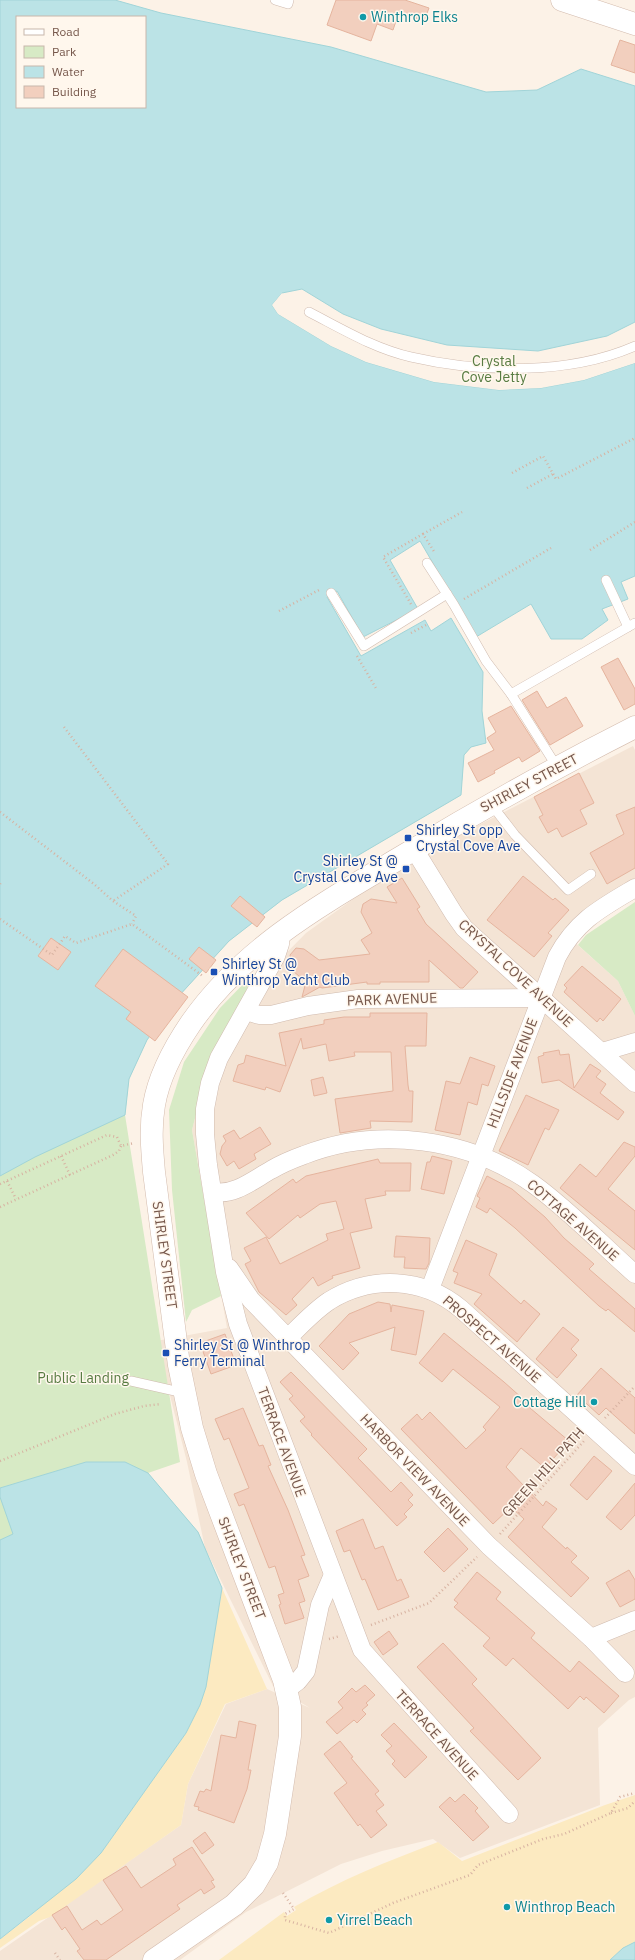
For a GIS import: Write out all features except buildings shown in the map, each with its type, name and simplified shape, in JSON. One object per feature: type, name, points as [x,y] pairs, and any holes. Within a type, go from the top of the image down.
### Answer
[{"type":"main road","points":[[562,0],[635,24]]},
{"type":"main road","name":"SHIRLEY STREET","points":[[154,1960],[234,1905],[254,1885],[267,1863],[276,1834],[290,1736],[290,1712],[286,1690],[273,1649],[200,1457],[184,1393],[154,1172],[151,1138],[154,1105],[165,1067],[183,1035],[218,988],[249,957],[281,933],[311,912],[491,803],[635,727]]},
{"type":"street","name":"CRYSTAL COVE AVENUE","points":[[414,849],[461,924],[635,1083]]},
{"type":"street","name":"HILLSIDE AVENUE","points":[[430,1289],[557,957],[572,933],[585,919],[635,888]]},
{"type":"street","name":"TERRACE AVENUE","points":[[281,933],[280,944],[276,956],[219,1058],[208,1092],[204,1117],[213,1192],[229,1291],[237,1320],[332,1577],[364,1654],[509,1814]]},
{"type":"street","name":"PARK AVENUE","points":[[246,1011],[259,1015],[271,1014],[358,998],[541,998]]},
{"type":"street","points":[[602,1052],[635,1042]]},
{"type":"street","name":"COTTAGE AVENUE","points":[[213,1192],[230,1192],[298,1157],[334,1145],[357,1141],[389,1139],[441,1145],[481,1156],[513,1172],[541,1190],[635,1274]]},
{"type":"street","name":"HARBOR VIEW AVENUE","points":[[222,1252],[230,1270],[244,1292],[288,1338],[489,1546],[591,1638],[625,1672]]},
{"type":"street","name":"PROSPECT AVENUE","points":[[288,1338],[328,1302],[360,1286],[373,1283],[390,1283],[415,1285],[430,1289],[448,1299],[461,1309],[600,1424],[635,1466]]},
{"type":"street","points":[[286,1690],[298,1681],[306,1671],[320,1605],[332,1577]]},
{"type":"street","points":[[591,1638],[635,1620]]},
{"type":"lane","points":[[275,0],[288,4],[289,0]]},
{"type":"lane","points":[[309,312],[366,342],[410,357],[470,366],[526,368],[557,366],[585,362],[635,346]]},
{"type":"lane","points":[[427,563],[486,661],[511,694],[557,767]]},
{"type":"lane","points":[[511,694],[632,625],[606,580]]},
{"type":"lane","points":[[327,590],[364,646],[447,594]]},
{"type":"lane","points":[[491,803],[515,835],[568,890],[591,874]]},
{"type":"lane","points":[[131,1381],[184,1393]]},
{"type":"path","points":[[512,472],[543,456],[556,479],[635,438]]},
{"type":"path","points":[[527,488],[553,474]]},
{"type":"path","points":[[405,608],[411,604],[383,557],[462,512]]},
{"type":"path","points":[[590,550],[635,522]]},
{"type":"path","points":[[424,534],[439,560]]},
{"type":"path","points":[[459,593],[463,599],[551,548]]},
{"type":"path","points":[[279,611],[327,590]]},
{"type":"path","points":[[64,728],[168,864],[113,901]]},
{"type":"path","points":[[0,812],[94,884],[113,901],[136,916],[132,924],[76,943],[65,936],[52,955],[0,919]]},
{"type":"path","points":[[132,924],[218,988]]},
{"type":"path","points":[[0,1184],[107,1135],[117,1137],[121,1146]]},
{"type":"path","points":[[0,1207],[116,1154],[121,1146],[151,1138]]},
{"type":"path","points":[[61,1156],[70,1175]]},
{"type":"path","points":[[7,1181],[16,1199]]},
{"type":"path","name":"GREEN HILL PATH","points":[[498,1536],[635,1386]]},
{"type":"path","points":[[0,1461],[115,1414],[144,1406],[162,1404]]},
{"type":"path","points":[[372,1625],[429,1603],[476,1558]]},
{"type":"path","points":[[611,1813],[620,1797],[635,1793]]},
{"type":"path","points":[[283,1894],[294,1909],[285,1914],[285,1920],[329,1933],[394,1903],[470,1875],[478,1865],[543,1839],[564,1834],[611,1813],[628,1808],[635,1802]]},
{"type":"path","points":[[55,1953],[60,1960]]},
{"type":"shaded area","points":[[633,746],[635,750],[635,878],[586,908],[562,931],[618,981],[635,1016],[635,1697],[629,1700],[598,1728],[600,1805],[460,1858],[433,1839],[382,1851],[341,1864],[246,1912],[180,1960],[0,1960],[0,1951],[181,1825],[188,1784],[226,1704],[267,1689],[310,1708],[273,1686],[205,1548],[187,1462],[156,1341],[227,1328],[192,1130],[211,1055],[245,995],[306,933],[367,889],[473,828]]},
{"type":"green space","name":"Public Landing","points":[[482,711],[486,743],[471,747],[464,755],[461,795],[282,900],[229,941],[178,997],[147,1040],[129,1079],[125,1115],[180,1462],[148,1473],[198,1532],[222,1588],[206,1687],[0,1939],[0,1062]]},
{"type":"green space","points":[[635,902],[635,1016],[618,981],[578,945],[586,935]]},
{"type":"green space","points":[[251,976],[245,995],[211,1055],[192,1130],[221,1296],[192,1310],[186,1322],[172,1190],[169,1110],[184,1062],[220,1008]]},
{"type":"sand","points":[[222,1588],[267,1689],[225,1704],[188,1784],[181,1825],[50,1917],[39,1921],[0,1948],[0,1939],[29,1917],[101,1853],[186,1733],[205,1691]]},
{"type":"sand","name":"Winthrop Beach","points":[[635,1795],[635,1942],[623,1948],[610,1960],[219,1960],[284,1912],[287,1916],[296,1910],[294,1907],[311,1897],[401,1856],[438,1842],[462,1861],[605,1805]]},
{"type":"water","points":[[0,0],[115,0],[161,13],[331,47],[486,92],[537,90],[581,69],[635,86],[635,322],[607,336],[538,351],[447,345],[381,329],[343,314],[302,289],[282,293],[272,305],[278,314],[331,346],[366,362],[434,382],[499,390],[541,388],[584,380],[635,363],[635,576],[621,582],[628,599],[602,609],[608,620],[582,639],[551,639],[531,604],[476,637],[420,541],[390,560],[418,609],[363,637],[337,591],[327,597],[361,656],[425,620],[431,631],[451,618],[483,672],[482,711],[486,743],[471,747],[464,755],[461,795],[282,900],[229,941],[178,997],[147,1040],[129,1079],[125,1115],[35,1157],[0,1176]]},
{"type":"water","points":[[86,1462],[125,1462],[148,1473],[198,1532],[222,1588],[206,1687],[200,1705],[186,1733],[101,1853],[76,1879],[0,1939],[0,1540],[13,1534],[0,1497],[0,1488]]},
{"type":"water","points":[[635,1942],[635,1960],[610,1960],[623,1948]]},
{"type":"pier","points":[[282,293],[283,295],[274,305],[279,312],[332,344],[367,360],[434,380],[499,388],[541,386],[583,378],[635,361],[635,363],[584,380],[541,388],[499,390],[434,382],[366,362],[331,346],[278,314],[272,305]]},
{"type":"place","name":"Winthrop Elks","points":[[363,17]]},
{"type":"place","name":"Shirley St opp Crystal Cove Ave","points":[[408,838]]},
{"type":"place","name":"Shirley St @ Crystal Cove Ave","points":[[406,869]]},
{"type":"place","name":"Shirley St @ Winthrop Yacht Club","points":[[214,972]]},
{"type":"place","name":"Shirley St @ Winthrop Ferry Terminal","points":[[166,1353]]},
{"type":"place","name":"Cottage Hill","points":[[594,1402]]},
{"type":"place","name":"Winthrop Beach","points":[[507,1907]]},
{"type":"place","name":"Yirrel Beach","points":[[329,1920]]},
{"type":"park label","name":"Crystal Cove Jetty","points":[[494,370]]}]
